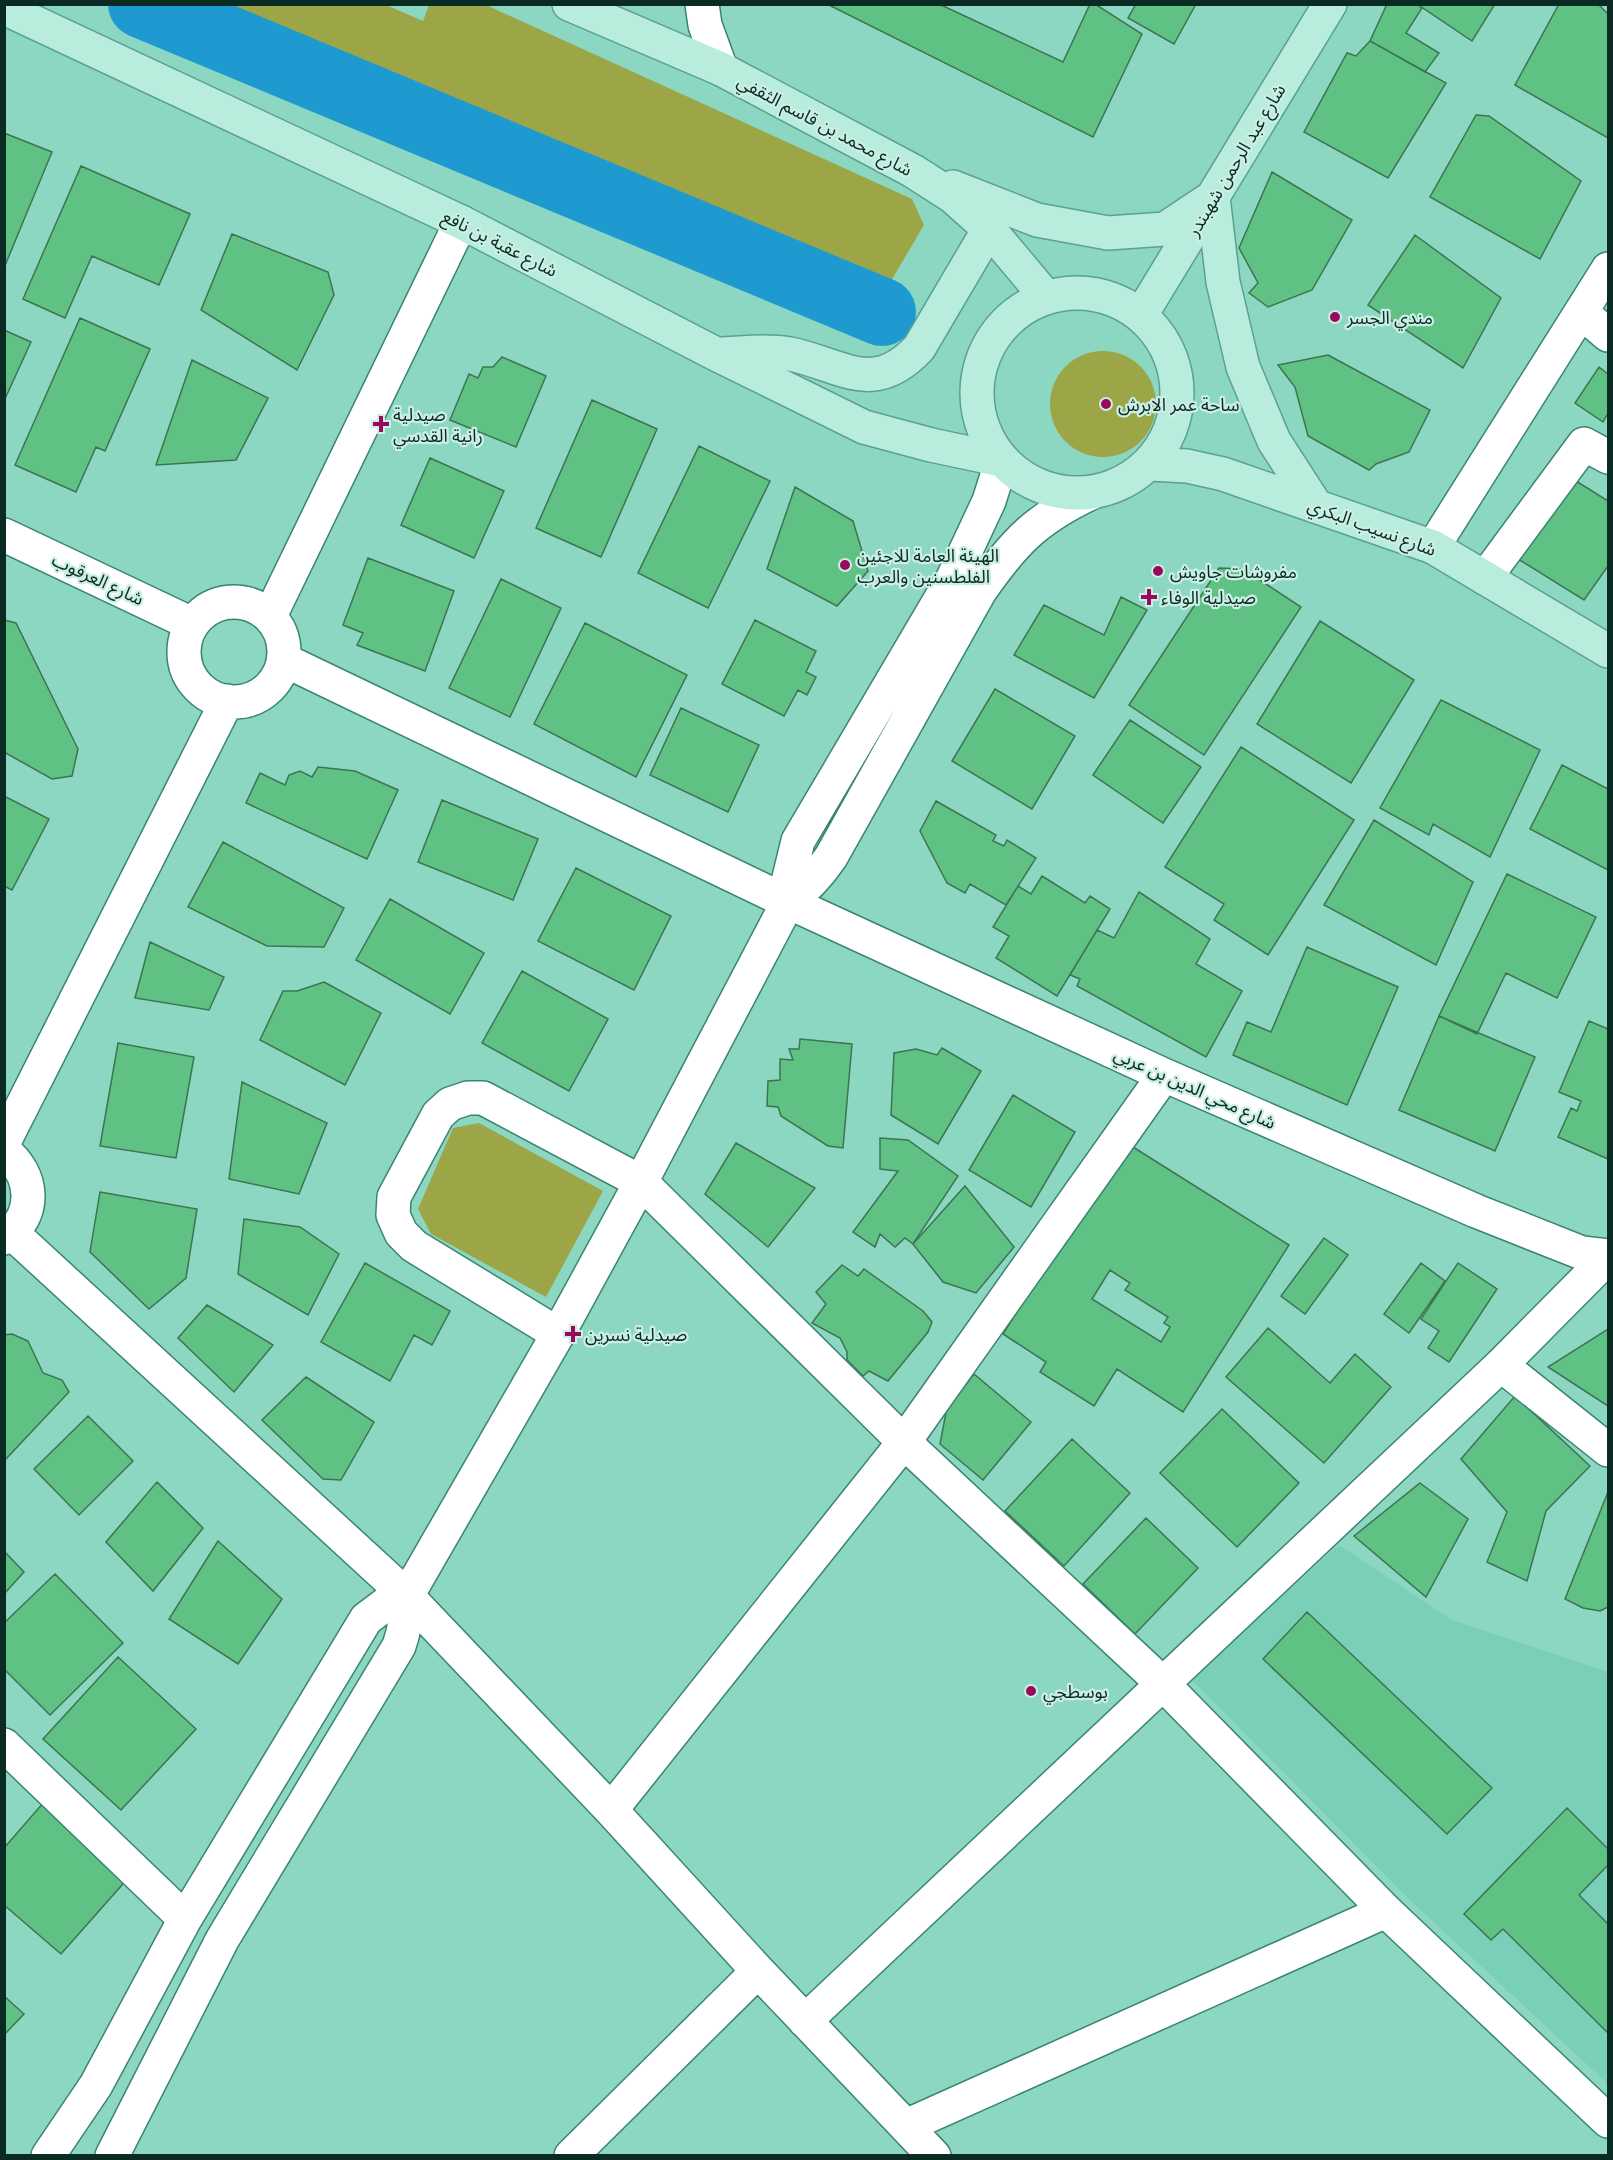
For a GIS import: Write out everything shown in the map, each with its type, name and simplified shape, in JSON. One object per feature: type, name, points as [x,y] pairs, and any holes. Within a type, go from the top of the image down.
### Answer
[{"type":"main road","name":"شارع محمد بن قاسم الثقفي","points":[[569,4],[721,69],[913,171],[952,196],[989,229],[1046,297]]},
{"type":"main road","name":"شارع عبد الرحمن شهبندر","points":[[1142,315],[1330,4]]},
{"type":"main road","name":"شارع عقبة بن نافع","points":[[4,8],[461,222],[716,354],[864,427],[931,445],[1002,460]]},
{"type":"main road","points":[[913,171],[1037,220],[1108,233],[1164,229],[1213,197],[1222,282],[1243,367],[1274,441],[1316,506]]},
{"type":"main road","points":[[716,354],[773,352],[803,357],[854,374],[873,375],[891,371],[907,362],[920,348],[989,229]]},
{"type":"main road","points":[[1080,292],[1113,298],[1142,315],[1163,340],[1176,371],[1178,404],[1168,436],[1150,464],[1123,483],[1091,493],[1058,492],[1027,481],[1002,460],[984,431],[976,399],[980,366],[994,335],[1017,312],[1046,297],[1080,292]]},
{"type":"main road","name":"شارع نسيب البكري","points":[[1150,464],[1187,466],[1223,474],[1433,547],[1608,651]]},
{"type":"street","points":[[702,4],[705,24],[721,69]]},
{"type":"street","points":[[270,616],[461,222]]},
{"type":"street","points":[[1433,547],[1608,269]]},
{"type":"street","points":[[1581,312],[1608,335]]},
{"type":"street","points":[[1485,578],[1584,444],[1608,457]]},
{"type":"street","points":[[788,902],[788,882],[798,841],[953,578],[989,501],[1002,460]]},
{"type":"street","points":[[80,2111],[117,2146],[222,1940],[399,1646],[405,1630],[406,1596],[558,1334],[641,1182],[788,902],[819,875],[831,857],[980,591],[1001,560],[1033,526],[1060,507],[1091,493]]},
{"type":"street","name":"شارع العرقوب","points":[[4,535],[192,624]]},
{"type":"street","points":[[229,601],[244,602],[258,607],[270,616],[279,629],[284,644],[284,660],[279,675],[270,688],[257,697],[242,702],[226,701],[211,696],[198,686],[188,672],[184,656],[185,639],[192,624],[208,609],[229,601]]},
{"type":"street","name":"شارع محي الدين بن عربي","points":[[284,660],[788,902],[1164,1075],[1486,1216],[1582,1253],[1608,1257]]},
{"type":"street","points":[[4,1142],[226,701]]},
{"type":"street","points":[[611,1810],[904,1442],[1164,1075]]},
{"type":"street","points":[[558,1334],[414,1246],[401,1233],[393,1215],[394,1197],[438,1115],[450,1104],[468,1098],[483,1098],[641,1182],[904,1442],[1162,1684],[1386,1911],[1608,2121]]},
{"type":"street","points":[[4,1151],[17,1161],[27,1179],[29,1198],[24,1218],[8,1236],[406,1596],[611,1810],[758,1971],[934,2156]]},
{"type":"street","points":[[805,2021],[1501,1365],[1608,1257]]},
{"type":"street","points":[[1501,1365],[1608,1450]]},
{"type":"street","points":[[48,2156],[96,2085],[185,1919],[366,1619],[390,1601],[406,1596]]},
{"type":"street","points":[[4,1745],[185,1919]]},
{"type":"street","points":[[906,2126],[1386,1911]]},
{"type":"street","points":[[571,2156],[758,1971]]},
{"type":"shaded area","points":[[184,5],[386,5],[423,21],[429,5],[486,5],[912,199],[924,225],[891,281]]},
{"type":"shaded area","points":[[1103,351],[1123,355],[1140,367],[1152,384],[1156,404],[1152,424],[1140,441],[1123,453],[1103,457],[1083,453],[1066,441],[1054,424],[1050,404],[1054,384],[1066,367],[1083,355]]},
{"type":"shaded area","points":[[479,1123],[603,1191],[546,1297],[431,1234],[418,1209],[453,1128]]},
{"type":"shaded area","points":[[1339,1545],[1452,1620],[1608,1672],[1608,2084],[1412,1902],[1191,1679]]},
{"type":"building","points":[[827,4],[939,4],[1063,62],[1090,4],[1095,4],[1142,34],[1093,137]]},
{"type":"building","points":[[1136,4],[1196,4],[1174,44],[1128,18]]},
{"type":"building","points":[[1387,4],[1417,4],[1422,8],[1406,33],[1439,53],[1425,72],[1370,41]]},
{"type":"building","points":[[1417,4],[1495,4],[1472,41]]},
{"type":"building","points":[[1559,4],[1598,4],[1608,14],[1608,138],[1515,85]]},
{"type":"building","points":[[1370,41],[1446,83],[1388,178],[1304,132],[1347,53],[1356,56]]},
{"type":"building","points":[[1476,115],[1489,116],[1581,181],[1540,259],[1430,197]]},
{"type":"building","points":[[4,133],[52,152],[4,268]]},
{"type":"building","points":[[81,166],[190,214],[159,285],[92,256],[65,318],[23,299]]},
{"type":"building","points":[[1272,172],[1352,220],[1312,290],[1268,307],[1249,293],[1258,283],[1239,248]]},
{"type":"building","points":[[232,234],[328,272],[334,295],[297,370],[201,310]]},
{"type":"building","points":[[1415,235],[1501,298],[1463,368],[1368,305]]},
{"type":"building","points":[[80,318],[150,349],[105,451],[96,447],[76,492],[15,465]]},
{"type":"building","points":[[4,330],[31,342],[4,401]]},
{"type":"building","points":[[1328,355],[1430,410],[1409,452],[1376,464],[1369,470],[1308,436],[1295,387],[1278,365]]},
{"type":"building","points":[[502,357],[546,376],[516,447],[450,420],[469,374],[478,378],[483,367],[493,367]]},
{"type":"building","points":[[192,360],[268,398],[236,460],[156,465]]},
{"type":"building","points":[[1599,367],[1608,374],[1608,413],[1603,422],[1575,403]]},
{"type":"building","points":[[592,400],[657,429],[601,557],[536,528]]},
{"type":"building","points":[[699,446],[770,481],[708,608],[638,573]]},
{"type":"building","points":[[430,458],[504,491],[474,558],[401,525]]},
{"type":"building","points":[[1576,481],[1608,501],[1608,566],[1584,600],[1518,559]]},
{"type":"building","points":[[795,487],[853,521],[868,571],[837,606],[767,569]]},
{"type":"building","points":[[368,558],[454,591],[425,671],[357,645],[363,633],[343,625]]},
{"type":"building","points":[[1219,568],[1243,569],[1301,607],[1204,755],[1129,705]]},
{"type":"building","points":[[501,579],[561,608],[510,717],[449,688]]},
{"type":"building","points":[[1121,597],[1147,610],[1094,698],[1014,655],[1044,605],[1104,635]]},
{"type":"building","points":[[4,620],[16,623],[78,749],[72,776],[52,779],[4,752]]},
{"type":"building","points":[[755,620],[816,651],[806,672],[816,677],[807,695],[798,690],[784,716],[722,684]]},
{"type":"building","points":[[1320,621],[1414,680],[1351,783],[1257,724]]},
{"type":"building","points":[[585,623],[687,675],[636,777],[534,724]]},
{"type":"building","points":[[995,689],[1075,736],[1032,809],[952,761]]},
{"type":"building","points":[[1441,700],[1540,750],[1490,857],[1433,824],[1429,835],[1380,808]]},
{"type":"building","points":[[681,708],[759,745],[728,812],[650,775]]},
{"type":"building","points":[[1130,720],[1201,767],[1163,823],[1093,775]]},
{"type":"building","points":[[1241,747],[1354,820],[1268,955],[1214,920],[1224,904],[1165,867]]},
{"type":"building","points":[[1562,765],[1608,789],[1608,870],[1530,829]]},
{"type":"building","points":[[318,767],[355,771],[398,790],[367,859],[246,803],[260,773],[285,785],[289,775],[300,771],[312,777]]},
{"type":"building","points":[[4,796],[49,819],[12,890],[4,886]]},
{"type":"building","points":[[442,800],[538,839],[513,900],[418,862]]},
{"type":"building","points":[[936,801],[996,835],[993,841],[1004,846],[1007,840],[1036,858],[1006,905],[970,884],[965,893],[947,883],[920,831]]},
{"type":"building","points":[[1374,820],[1473,882],[1436,965],[1324,905]]},
{"type":"building","points":[[223,842],[344,908],[324,947],[267,946],[188,907]]},
{"type":"building","points":[[576,868],[671,916],[634,990],[538,941]]},
{"type":"building","points":[[1507,874],[1596,917],[1557,998],[1506,973],[1477,1034],[1439,1016]]},
{"type":"building","points":[[1042,876],[1085,903],[1090,896],[1110,909],[1057,996],[996,958],[1009,936],[993,927],[1018,886],[1031,894]]},
{"type":"building","points":[[1139,892],[1210,939],[1196,964],[1242,991],[1206,1057],[1077,986],[1080,979],[1070,975],[1097,930],[1114,938]]},
{"type":"building","points":[[390,899],[484,953],[450,1014],[356,960]]},
{"type":"building","points":[[150,942],[224,977],[209,1010],[135,998]]},
{"type":"building","points":[[1307,947],[1398,987],[1347,1105],[1233,1055],[1247,1022],[1271,1032]]},
{"type":"building","points":[[522,971],[608,1019],[569,1091],[482,1043]]},
{"type":"building","points":[[324,982],[381,1013],[345,1085],[260,1040],[283,991],[297,991]]},
{"type":"building","points":[[1439,1016],[1535,1057],[1495,1151],[1399,1110]]},
{"type":"building","points":[[1589,1021],[1608,1029],[1608,1159],[1558,1137],[1571,1108],[1577,1111],[1581,1101],[1559,1092]]},
{"type":"building","points":[[800,1039],[852,1044],[843,1148],[828,1146],[781,1116],[778,1107],[767,1106],[768,1081],[780,1080],[780,1059],[793,1060],[789,1049],[799,1049]]},
{"type":"building","points":[[118,1043],[194,1057],[176,1158],[100,1146]]},
{"type":"building","points":[[942,1048],[981,1071],[938,1144],[891,1115],[894,1053],[916,1049],[937,1055]]},
{"type":"building","points":[[242,1082],[327,1123],[299,1194],[229,1179]]},
{"type":"building","points":[[1013,1095],[1075,1132],[1031,1207],[969,1170]]},
{"type":"building","points":[[880,1138],[908,1140],[958,1176],[913,1244],[905,1238],[895,1247],[880,1234],[875,1247],[853,1232],[898,1171],[880,1169]]},
{"type":"building","points":[[1125,1142],[1289,1245],[1183,1412],[1117,1369],[1094,1406],[1040,1372],[1046,1362],[1003,1334]],"holes":[[[1110,1270],[1130,1283],[1125,1290],[1168,1317],[1164,1323],[1170,1327],[1161,1342],[1092,1299]]]},
{"type":"building","points":[[736,1143],[815,1188],[768,1247],[705,1194]]},
{"type":"building","points":[[965,1186],[1014,1247],[976,1293],[943,1282],[913,1244]]},
{"type":"building","points":[[100,1192],[197,1209],[186,1278],[149,1309],[90,1252]]},
{"type":"building","points":[[244,1219],[300,1227],[339,1254],[308,1315],[238,1274]]},
{"type":"building","points":[[1324,1238],[1348,1255],[1305,1314],[1281,1296]]},
{"type":"building","points":[[365,1263],[450,1311],[432,1345],[414,1335],[390,1381],[321,1342]]},
{"type":"building","points":[[1421,1263],[1445,1281],[1409,1333],[1384,1314]]},
{"type":"building","points":[[1458,1263],[1497,1289],[1449,1362],[1428,1348],[1439,1331],[1421,1319]]},
{"type":"building","points":[[842,1265],[858,1276],[864,1269],[923,1311],[932,1322],[928,1332],[888,1381],[869,1371],[863,1376],[847,1360],[847,1352],[840,1338],[812,1323],[826,1304],[816,1292]]},
{"type":"building","points":[[207,1305],[273,1345],[234,1392],[178,1338]]},
{"type":"building","points":[[1268,1328],[1330,1383],[1355,1354],[1391,1387],[1324,1463],[1226,1377]]},
{"type":"building","points":[[1608,1329],[1608,1406],[1548,1367]]},
{"type":"building","points":[[12,1334],[28,1341],[43,1373],[62,1380],[69,1392],[4,1461],[4,1335]]},
{"type":"building","points":[[974,1374],[1031,1422],[983,1480],[940,1444],[947,1407]]},
{"type":"building","points":[[306,1377],[374,1422],[341,1480],[323,1479],[262,1420]]},
{"type":"building","points":[[1515,1396],[1590,1466],[1546,1511],[1527,1581],[1487,1562],[1507,1512],[1461,1459]]},
{"type":"building","points":[[1222,1409],[1299,1483],[1237,1547],[1160,1473]]},
{"type":"building","points":[[88,1416],[133,1461],[79,1515],[34,1469]]},
{"type":"building","points":[[1072,1439],[1130,1493],[1064,1566],[1005,1511]]},
{"type":"building","points":[[157,1482],[203,1528],[153,1591],[106,1542]]},
{"type":"building","points":[[1420,1483],[1468,1519],[1426,1597],[1354,1536]]},
{"type":"building","points":[[1608,1492],[1608,1607],[1600,1611],[1583,1608],[1565,1599]]},
{"type":"building","points":[[1146,1518],[1198,1568],[1135,1634],[1083,1584]]},
{"type":"building","points":[[218,1541],[282,1599],[238,1664],[169,1619]]},
{"type":"building","points":[[4,1551],[24,1572],[4,1594]]},
{"type":"building","points":[[55,1574],[123,1643],[50,1715],[4,1669],[4,1623]]},
{"type":"building","points":[[1307,1612],[1492,1788],[1447,1834],[1263,1659]]},
{"type":"building","points":[[118,1657],[196,1729],[121,1810],[43,1739]]},
{"type":"building","points":[[44,1802],[129,1877],[61,1954],[4,1905],[4,1848]]},
{"type":"building","points":[[1567,1808],[1608,1849],[1608,1865],[1579,1895],[1608,1924],[1608,2033],[1503,1929],[1491,1940],[1464,1914]]},
{"type":"building","points":[[4,1996],[24,2014],[4,2035]]},
{"type":"waterway","points":[[142,4],[882,312]]},
{"type":"place","name":"مندي الجسر","points":[[1335,317]]},
{"type":"place","name":"ساحة عمر الابرش","points":[[1106,404]]},
{"type":"place","name":"صيدلية رانية القدسي","points":[[381,424]]},
{"type":"place","name":"الهيئة العامة للاجئين الفلطسنين والعرب","points":[[845,565]]},
{"type":"place","name":"مفروشات جاويش","points":[[1158,571]]},
{"type":"place","name":"صيدلية الوفاء","points":[[1149,597]]},
{"type":"place","name":"صيدلية نسرين","points":[[573,1334]]},
{"type":"place","name":"بوسطجي","points":[[1031,1691]]}]
